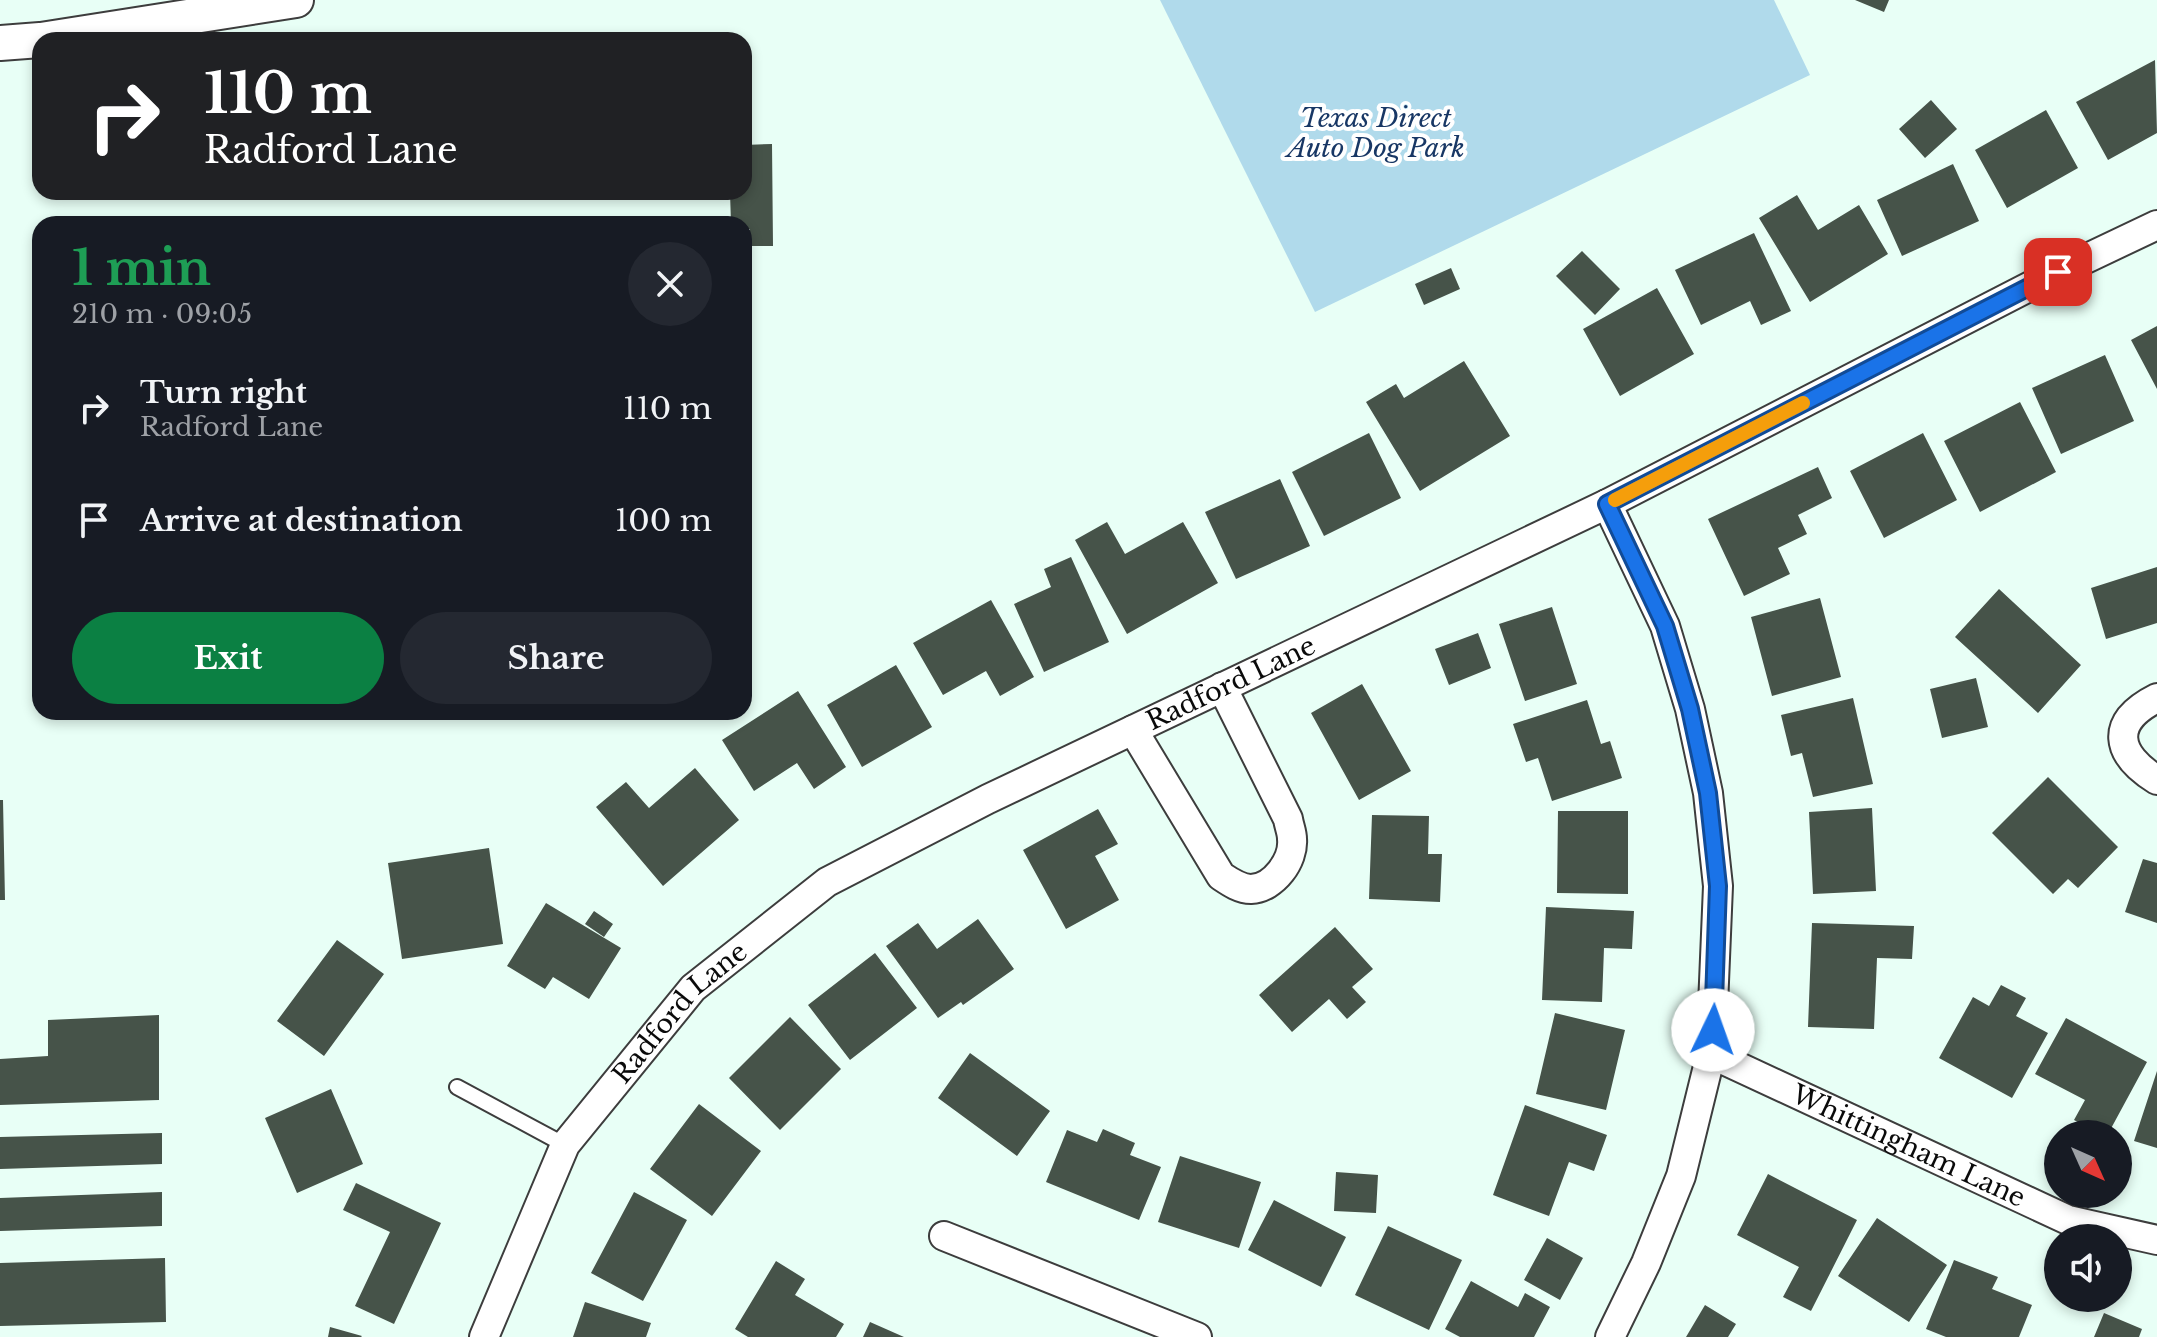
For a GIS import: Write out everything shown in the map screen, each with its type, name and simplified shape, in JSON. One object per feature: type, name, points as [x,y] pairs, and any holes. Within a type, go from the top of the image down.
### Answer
[{"type":"street","points":[[92,32],[296,0]]},
{"type":"street","points":[[0,43],[32,41]]},
{"type":"street","name":"Radford Lane","points":[[484,1337],[565,1145],[693,988],[827,882],[988,799],[1607,504],[2058,272],[2157,225]]},
{"type":"street","points":[[1607,504],[1665,626],[1690,709],[1708,793],[1718,886],[1711,1054],[1681,1176],[1646,1263],[1610,1337]]},
{"type":"street","points":[[1133,730],[1221,876],[1233,884],[1251,889],[1270,883],[1286,865],[1293,841],[1288,819],[1222,687]]},
{"type":"street","points":[[2157,698],[2138,707],[2131,718],[2125,728],[2124,750],[2137,767],[2157,780]]},
{"type":"street","name":"Whittingham Lane","points":[[1711,1054],[2068,1220],[2157,1240]]},
{"type":"street","points":[[944,1236],[1197,1337]]},
{"type":"lane","points":[[457,1087],[565,1145]]},
{"type":"green space","name":"Texas Direct Auto Dog Park","points":[[1160,0],[1774,0],[1810,75],[1315,312]]},
{"type":"building","points":[[1855,0],[1889,0],[1884,12]]},
{"type":"building","points":[[2155,60],[2157,133],[2108,160],[2076,102]]},
{"type":"building","points":[[1931,100],[1957,129],[1925,158],[1899,129]]},
{"type":"building","points":[[2046,110],[2078,168],[2007,208],[1975,150]]},
{"type":"building","points":[[772,144],[773,246],[752,246],[752,216],[731,216],[730,200],[752,200],[752,145]]},
{"type":"building","points":[[1953,164],[1979,221],[1902,256],[1877,200]]},
{"type":"building","points":[[1797,195],[1818,230],[1859,205],[1888,254],[1810,302],[1759,218]]},
{"type":"building","points":[[1754,233],[1791,311],[1761,325],[1750,301],[1701,325],[1675,270]]},
{"type":"building","points":[[1582,251],[1620,289],[1595,315],[1556,276]]},
{"type":"building","points":[[1451,268],[1460,289],[1424,305],[1415,284]]},
{"type":"building","points":[[1657,288],[1694,354],[1620,396],[1583,329]]},
{"type":"building","points":[[2157,326],[2157,389],[2131,340]]},
{"type":"building","points":[[2105,355],[2134,421],[2061,454],[2032,388]]},
{"type":"building","points":[[1464,361],[1510,436],[1420,491],[1366,402],[1396,384],[1404,398]]},
{"type":"building","points":[[2020,402],[2056,472],[1980,512],[1944,441]]},
{"type":"building","points":[[1369,433],[1401,498],[1324,536],[1292,472]]},
{"type":"building","points":[[1923,433],[1957,500],[1884,538],[1850,471]]},
{"type":"building","points":[[1818,467],[1832,498],[1798,515],[1807,534],[1778,548],[1790,574],[1744,596],[1708,519]]},
{"type":"building","points":[[1280,479],[1310,546],[1236,579],[1205,512]]},
{"type":"building","points":[[1107,522],[1125,554],[1183,522],[1218,583],[1127,634],[1075,540]]},
{"type":"building","points":[[1071,557],[1109,642],[1044,672],[1014,604],[1051,587],[1044,569]]},
{"type":"building","points":[[2157,567],[2157,623],[2106,639],[2091,588]]},
{"type":"building","points":[[1999,589],[2081,665],[2038,713],[1955,637]]},
{"type":"building","points":[[1820,598],[1841,677],[1772,696],[1751,617]]},
{"type":"building","points":[[991,600],[1034,677],[1000,696],[986,671],[943,695],[913,643]]},
{"type":"building","points":[[1552,607],[1577,684],[1525,701],[1499,624]]},
{"type":"building","points":[[1478,633],[1491,668],[1449,685],[1435,649]]},
{"type":"building","points":[[896,665],[932,727],[862,767],[827,705]]},
{"type":"building","points":[[1976,678],[1988,727],[1942,738],[1930,689]]},
{"type":"building","points":[[1362,684],[1411,771],[1359,800],[1311,713]]},
{"type":"building","points":[[798,691],[846,767],[814,789],[797,763],[754,791],[722,740]]},
{"type":"building","points":[[1853,698],[1873,784],[1813,797],[1802,753],[1791,756],[1781,715]]},
{"type":"building","points":[[1587,700],[1601,744],[1610,741],[1622,778],[1552,801],[1538,758],[1526,762],[1513,724]]},
{"type":"building","points":[[695,768],[739,820],[663,886],[596,807],[626,782],[649,808]]},
{"type":"building","points":[[2048,777],[2118,847],[2078,888],[2068,879],[2053,894],[1992,833]]},
{"type":"building","points":[[0,800],[3,800],[5,900],[0,900]]},
{"type":"building","points":[[1872,808],[1876,891],[1813,894],[1809,812]]},
{"type":"building","points":[[1098,809],[1118,844],[1095,856],[1119,900],[1066,929],[1023,850]]},
{"type":"building","points":[[1558,811],[1628,811],[1628,894],[1557,893]]},
{"type":"building","points":[[1372,815],[1429,816],[1428,854],[1442,854],[1440,902],[1369,899]]},
{"type":"building","points":[[489,848],[503,944],[402,959],[388,863]]},
{"type":"building","points":[[2143,859],[2157,863],[2157,923],[2125,912]]},
{"type":"building","points":[[546,903],[621,948],[589,999],[553,977],[545,989],[507,966]]},
{"type":"building","points":[[1546,907],[1634,911],[1632,949],[1604,948],[1602,1002],[1542,1000]]},
{"type":"building","points":[[594,911],[613,924],[604,937],[585,924]]},
{"type":"building","points":[[978,919],[1014,969],[963,1005],[961,1002],[938,1018],[886,946],[918,923],[937,949]]},
{"type":"building","points":[[1812,923],[1914,926],[1912,959],[1877,958],[1874,1029],[1808,1027]]},
{"type":"building","points":[[1335,927],[1373,969],[1352,987],[1366,1002],[1347,1019],[1329,999],[1292,1032],[1259,995]]},
{"type":"building","points":[[337,940],[384,974],[324,1056],[277,1021]]},
{"type":"building","points":[[875,953],[917,1008],[850,1060],[808,1005]]},
{"type":"building","points":[[2001,985],[2026,998],[2016,1016],[2048,1033],[2012,1098],[1939,1058],[1973,997],[1989,1006]]},
{"type":"building","points":[[1555,1013],[1625,1030],[1606,1110],[1536,1094]]},
{"type":"building","points":[[159,1015],[159,1100],[0,1105],[0,1059],[48,1056],[48,1020]]},
{"type":"building","points":[[790,1017],[841,1069],[780,1130],[729,1078]]},
{"type":"building","points":[[2066,1018],[2147,1062],[2116,1120],[2074,1120],[2085,1100],[2035,1074]]},
{"type":"building","points":[[970,1053],[1050,1111],[1017,1156],[938,1098]]},
{"type":"building","points":[[2157,1071],[2157,1148],[2134,1141]]},
{"type":"building","points":[[331,1089],[363,1164],[297,1193],[265,1118]]},
{"type":"building","points":[[699,1104],[761,1151],[712,1216],[650,1169]]},
{"type":"building","points":[[1525,1105],[1607,1135],[1594,1171],[1569,1162],[1549,1216],[1493,1195]]},
{"type":"building","points":[[1103,1129],[1135,1143],[1130,1155],[1161,1167],[1139,1220],[1046,1182],[1067,1130],[1097,1142]]},
{"type":"building","points":[[162,1133],[162,1164],[0,1169],[0,1137]]},
{"type":"building","points":[[1180,1156],[1261,1182],[1239,1248],[1158,1222]]},
{"type":"building","points":[[1336,1172],[1378,1175],[1376,1213],[1334,1211]]},
{"type":"building","points":[[1768,1174],[1857,1220],[1811,1311],[1783,1297],[1799,1267],[1737,1235]]},
{"type":"building","points":[[356,1183],[441,1223],[394,1324],[355,1306],[390,1232],[343,1210]]},
{"type":"building","points":[[162,1192],[162,1226],[0,1231],[0,1198]]},
{"type":"building","points":[[634,1192],[687,1220],[643,1301],[591,1273]]},
{"type":"building","points":[[1274,1200],[1346,1237],[1321,1287],[1248,1250]]},
{"type":"building","points":[[1877,1218],[1947,1265],[1909,1322],[1838,1276]]},
{"type":"building","points":[[1388,1226],[1462,1260],[1429,1330],[1355,1295]]},
{"type":"building","points":[[1547,1238],[1583,1258],[1560,1300],[1524,1280]]},
{"type":"building","points":[[165,1258],[166,1322],[0,1326],[0,1263]]},
{"type":"building","points":[[1954,1260],[1998,1277],[1992,1289],[2032,1305],[2019,1337],[1946,1337],[1926,1329]]},
{"type":"building","points":[[776,1261],[805,1279],[795,1295],[844,1324],[836,1337],[748,1337],[735,1329]]},
{"type":"building","points":[[1471,1281],[1518,1307],[1525,1293],[1550,1307],[1534,1337],[1460,1337],[1445,1329]]},
{"type":"building","points":[[585,1302],[651,1323],[646,1337],[573,1337]]},
{"type":"building","points":[[1705,1305],[1736,1324],[1728,1337],[1686,1337]]},
{"type":"building","points":[[2104,1313],[2142,1329],[2139,1337],[2094,1337]]},
{"type":"building","points":[[870,1322],[904,1337],[863,1337]]},
{"type":"building","points":[[330,1327],[362,1336],[328,1337]]},
{"type":"slow traffic","points":[[1615,500],[1803,403]]},
{"type":"route","points":[[1713,1030],[1718,886],[1708,793],[1690,709],[1665,626],[1607,504],[2058,272]]}]
